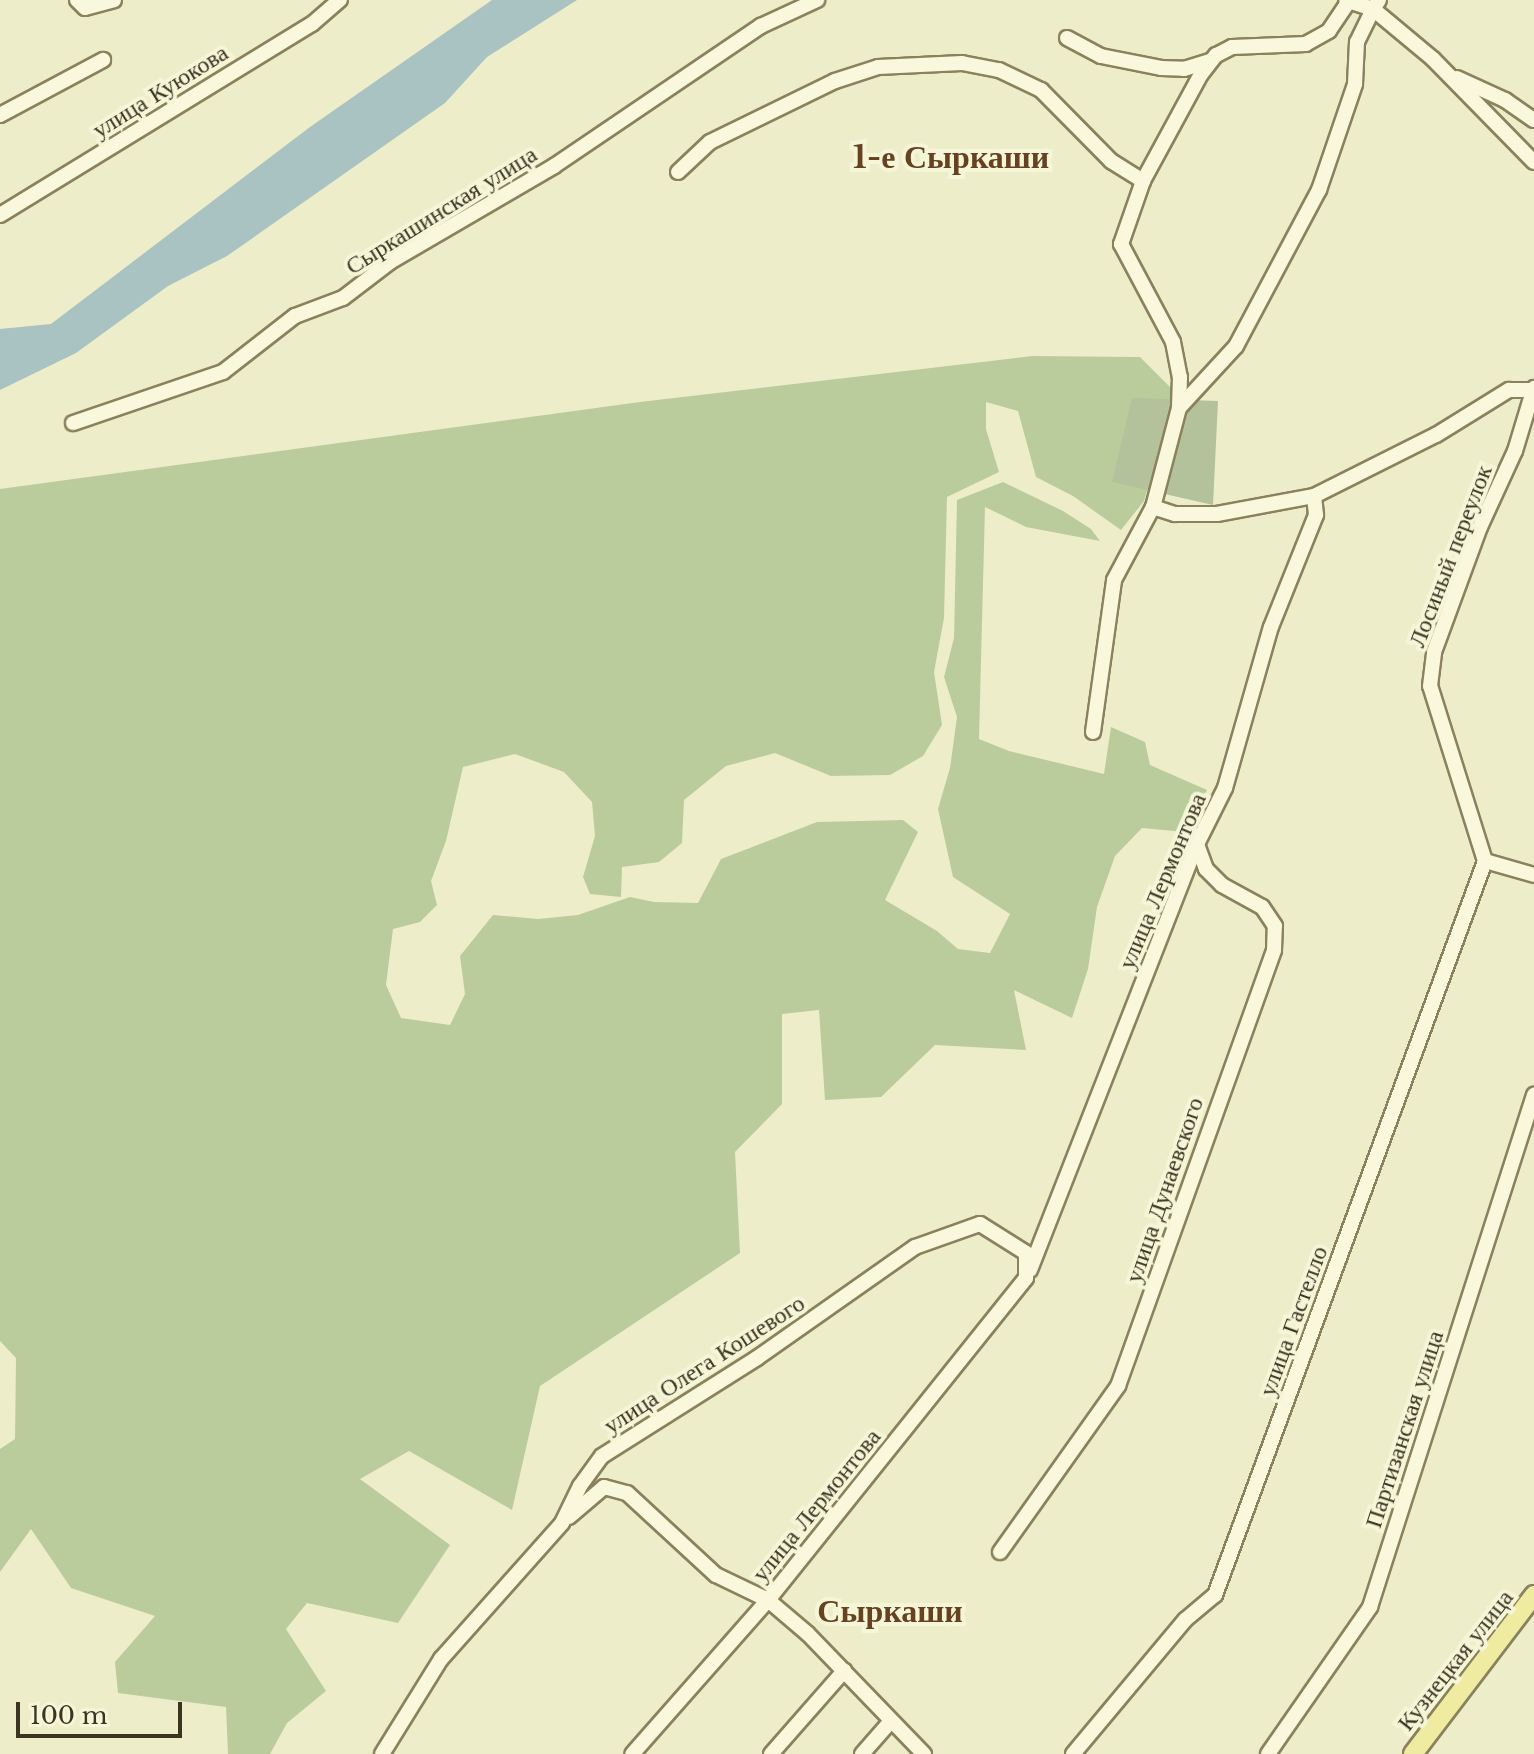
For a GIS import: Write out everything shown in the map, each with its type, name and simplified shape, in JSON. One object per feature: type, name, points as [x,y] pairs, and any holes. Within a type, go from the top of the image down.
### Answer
[{"type":"main road","name":"Кузнецкая улица","points":[[1413,1754],[1534,1595]]},
{"type":"street","points":[[77,0],[85,8],[114,0]]},
{"type":"street","name":"улица Куюкова","points":[[0,215],[312,24],[340,0]]},
{"type":"street","name":"Сыркашинская улица","points":[[73,423],[223,372],[295,316],[343,298],[390,262],[554,166],[761,26],[817,0]]},
{"type":"street","points":[[1067,38],[1101,56],[1161,68],[1184,69],[1211,61],[1232,47],[1306,44],[1329,31],[1347,0],[1376,5],[1534,162]]},
{"type":"street","points":[[1179,408],[1236,346],[1304,225],[1338,140],[1355,84],[1357,42],[1376,5]]},
{"type":"street","points":[[0,115],[103,60]]},
{"type":"street","points":[[1093,732],[1114,580],[1153,507],[1179,408],[1180,377],[1173,342],[1162,317],[1133,272],[1121,244],[1143,181],[1211,61]]},
{"type":"street","points":[[678,172],[710,142],[835,81],[878,67],[962,63],[999,70],[1041,90],[1111,161],[1143,181]]},
{"type":"street","points":[[1448,74],[1505,100],[1534,120]]},
{"type":"street","points":[[1153,507],[1175,514],[1217,514],[1314,496],[1436,435],[1509,390],[1534,389]]},
{"type":"street","name":"Лосиный переулок","points":[[1485,861],[1430,686],[1439,638],[1480,527],[1515,451],[1534,389]]},
{"type":"street","name":"улица Лермонтова","points":[[632,1754],[768,1600],[1026,1278],[1197,844],[1225,788],[1271,627],[1316,515],[1314,496]]},
{"type":"street","name":"улица Дунаевского","points":[[1000,1552],[1118,1386],[1274,950],[1275,926],[1262,907],[1222,885],[1206,869],[1197,844]]},
{"type":"street","points":[[1485,861],[1534,875]]},
{"type":"street","name":"улица Гастелло","points":[[1073,1754],[1185,1620],[1215,1595],[1485,861]]},
{"type":"street","name":"Партизанская улица","points":[[1268,1754],[1370,1607],[1534,1095]]},
{"type":"street","name":"улица Олега Кошевого","points":[[382,1754],[441,1659],[562,1523],[580,1486],[602,1456],[757,1358],[915,1247],[980,1224],[1026,1253],[1026,1278]]},
{"type":"street","points":[[562,1523],[604,1487],[627,1493],[716,1575],[768,1600],[844,1671],[924,1754]]},
{"type":"street","points":[[771,1754],[844,1671]]},
{"type":"street","points":[[862,1754],[891,1721]]},
{"type":"green space","points":[[1032,356],[1140,357],[1176,393],[1144,501],[1121,530],[1073,496],[1036,477],[1018,411],[986,402],[986,429],[999,472],[947,497],[944,618],[934,672],[942,725],[923,756],[890,775],[831,776],[775,753],[726,766],[684,800],[682,843],[659,862],[622,867],[621,897],[590,894],[583,877],[595,836],[592,802],[564,772],[515,754],[463,767],[446,841],[431,881],[437,905],[420,922],[393,929],[386,985],[401,1018],[450,1025],[465,994],[460,956],[493,915],[538,919],[578,915],[630,897],[654,902],[698,903],[721,859],[817,822],[903,820],[918,832],[885,900],[937,931],[958,949],[990,953],[1010,914],[953,877],[938,809],[950,768],[957,717],[944,677],[954,638],[957,500],[1003,482],[1063,511],[1091,529],[1100,541],[1026,527],[985,507],[979,739],[1009,751],[1104,774],[1111,727],[1145,742],[1150,765],[1207,790],[1185,832],[1142,828],[1115,856],[1097,907],[1088,969],[1072,1018],[1014,990],[1026,1050],[935,1045],[881,1097],[825,1100],[819,1010],[782,1014],[782,1104],[735,1152],[740,1253],[540,1386],[512,1510],[409,1451],[360,1479],[450,1545],[398,1623],[307,1603],[286,1629],[326,1691],[287,1723],[270,1754],[228,1754],[226,1707],[118,1693],[115,1662],[155,1616],[71,1588],[31,1529],[0,1572],[0,1449],[15,1439],[16,1358],[0,1341],[0,489],[640,402]]},
{"type":"green space","points":[[1132,398],[1218,401],[1213,505],[1112,482]]},
{"type":"water","points":[[492,0],[577,0],[487,57],[445,103],[227,256],[168,286],[76,353],[0,390],[0,329],[51,324],[310,127]]},
{"type":"district","name":"1-е Сыркаши","points":[[951,157]]},
{"type":"district","name":"Сыркаши","points":[[890,1611]]}]
